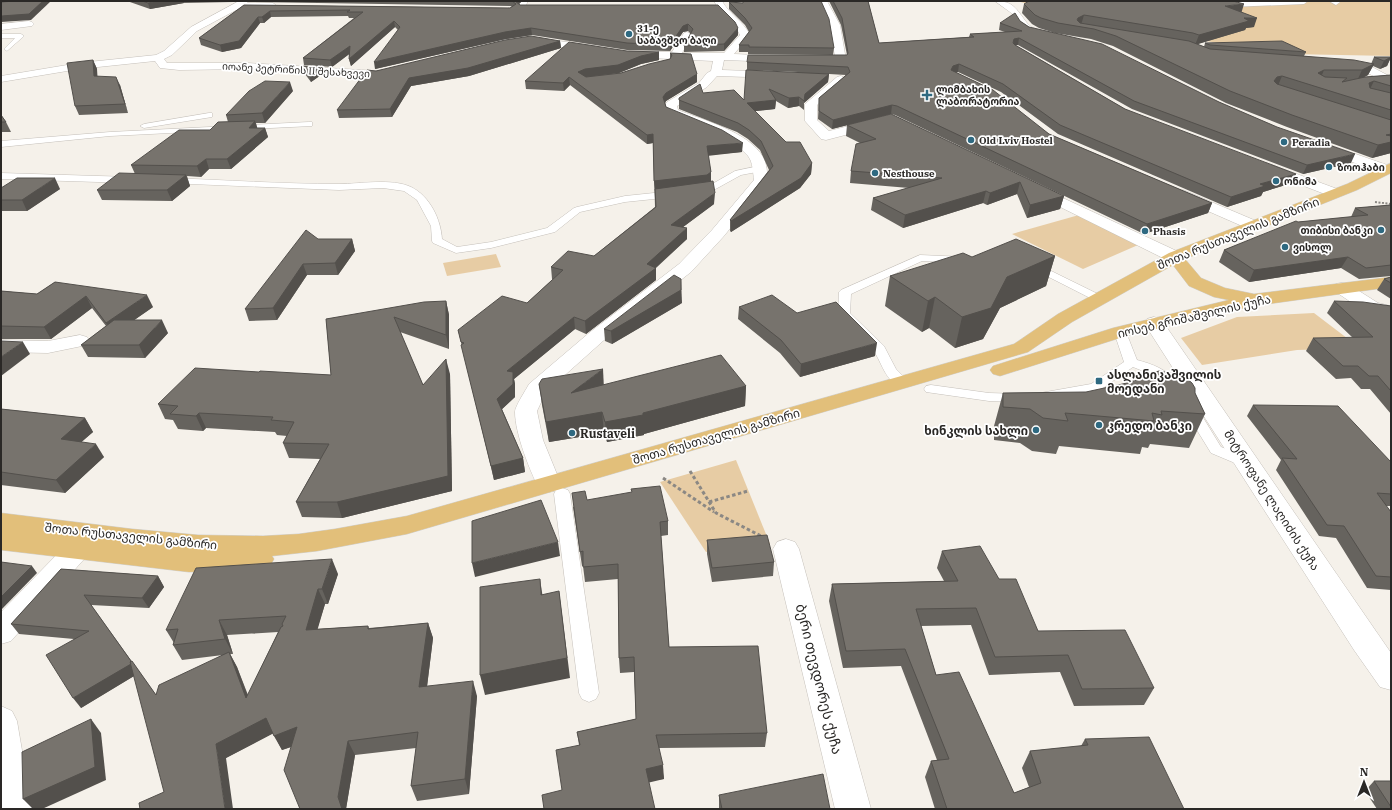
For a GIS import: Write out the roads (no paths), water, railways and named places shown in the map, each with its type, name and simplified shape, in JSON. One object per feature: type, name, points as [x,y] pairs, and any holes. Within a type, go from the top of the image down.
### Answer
[{"type":"main road","name":"შოთა რუსთაველის გამზირი","points":[[1,540],[189,562],[257,560],[329,552],[396,540],[555,489],[902,382],[1021,348],[1065,318],[1175,257],[1352,187],[1388,168]]},
{"type":"main road","points":[[1352,187],[1385,185]]},
{"type":"main road","points":[[1175,257],[1195,282],[1220,293],[1253,300]]},
{"type":"main road","name":"იოსებ გრიშაშვილის ქუჩა","points":[[1024,363],[1120,332],[1253,300],[1391,282]]},
{"type":"main road","name":"შოთა რუსთაველის გამზირი","points":[[1,522],[188,544],[264,546],[332,540],[407,525],[555,489],[1024,363]]},
{"type":"street","points":[[803,59],[841,60],[835,25],[823,1]]},
{"type":"street","points":[[999,1],[1010,7],[1021,19],[1023,25],[1035,32],[1060,37]]},
{"type":"street","points":[[1156,1],[1182,6],[1304,1]]},
{"type":"street","points":[[1,78],[79,66],[158,58],[168,53],[194,29],[240,3],[283,6]]},
{"type":"street","points":[[514,42],[494,36],[508,9],[525,5]]},
{"type":"street","points":[[555,489],[531,440],[526,411],[537,389],[596,336],[685,268],[718,233],[761,181],[756,155],[748,148],[722,132],[672,112],[671,105],[692,94],[745,35],[743,29],[734,18],[717,5]]},
{"type":"street","points":[[1021,19],[1036,21]]},
{"type":"street","points":[[1,27],[29,24]]},
{"type":"street","points":[[675,56],[687,35]]},
{"type":"street","points":[[491,47],[532,40],[603,50]]},
{"type":"street","points":[[619,53],[651,56],[675,56],[718,65],[787,76]]},
{"type":"street","name":"იოანე პეტრიწის II შესახვევი","points":[[158,58],[164,66],[179,67],[247,66],[377,74],[404,68]]},
{"type":"street","points":[[654,65],[718,65],[788,59]]},
{"type":"street","points":[[1334,65],[1368,69],[1391,82]]},
{"type":"street","points":[[826,77],[841,79],[811,104],[811,121],[826,136],[891,119]]},
{"type":"street","points":[[1316,144],[1388,168]]},
{"type":"street","points":[[1257,164],[1335,193]]},
{"type":"street","points":[[1026,184],[1175,257]]},
{"type":"street","points":[[1170,189],[1255,226]]},
{"type":"street","points":[[1342,288],[1371,307],[1391,312]]},
{"type":"street","name":"მიტროფანე ლაღიძის ქუჩა","points":[[1154,323],[1364,641],[1391,677]]},
{"type":"street","points":[[1,346],[48,347],[80,341]]},
{"type":"street","name":"ბერი თევდორეს ქუჩა","points":[[786,549],[852,809]]},
{"type":"street","points":[[1,632],[77,550]]},
{"type":"street","points":[[1,720],[14,809]]},
{"type":"lane","points":[[1,36],[21,36],[7,49]]},
{"type":"lane","points":[[1377,84],[1391,82]]},
{"type":"lane","points":[[110,134],[162,122],[209,115]]},
{"type":"lane","points":[[1,144],[110,134],[309,124]]},
{"type":"lane","points":[[157,180],[332,187],[384,185],[407,189],[421,198],[436,226],[437,241],[456,250],[491,245],[551,230],[577,210],[625,199],[709,189],[738,173],[759,169]]},
{"type":"lane","points":[[1,176],[142,180]]},
{"type":"lane","points":[[902,382],[890,371],[879,349],[844,314],[845,292],[920,258],[974,260]]},
{"type":"lane","points":[[1019,262],[1027,262],[1100,299]]},
{"type":"lane","points":[[1120,332],[1131,363]]},
{"type":"lane","points":[[931,389],[989,397],[1031,398],[1095,387],[1131,363],[1148,366],[1165,376],[1191,407],[1216,450],[1247,462]]},
{"type":"lane","points":[[555,489],[589,693]]},
{"type":"place","name":"31-ე საბავშვო ბაღი","points":[[629,34]]},
{"type":"place","name":"ლიმბახის ლაბორატორია","points":[[927,95]]},
{"type":"place","name":"Old Lviv Hostel","points":[[971,140]]},
{"type":"place","name":"Peradia","points":[[1284,142]]},
{"type":"place","name":"ზოოჰაბი","points":[[1329,167]]},
{"type":"place","name":"Nesthouse","points":[[875,173]]},
{"type":"place","name":"ონიმა","points":[[1276,181]]},
{"type":"place","name":"თიბისი ბანკი","points":[[1381,230]]},
{"type":"place","name":"Phasis","points":[[1145,231]]},
{"type":"place","name":"ვისოლ","points":[[1285,247]]},
{"type":"place","name":"ასლანიკაშვილის მოედანი","points":[[1099,381]]},
{"type":"place","name":"კრედო ბანკი","points":[[1099,425]]},
{"type":"place","name":"ხინკლის სახლი","points":[[1036,430]]},
{"type":"place","name":"Rustaveli","points":[[572,433]]}]
